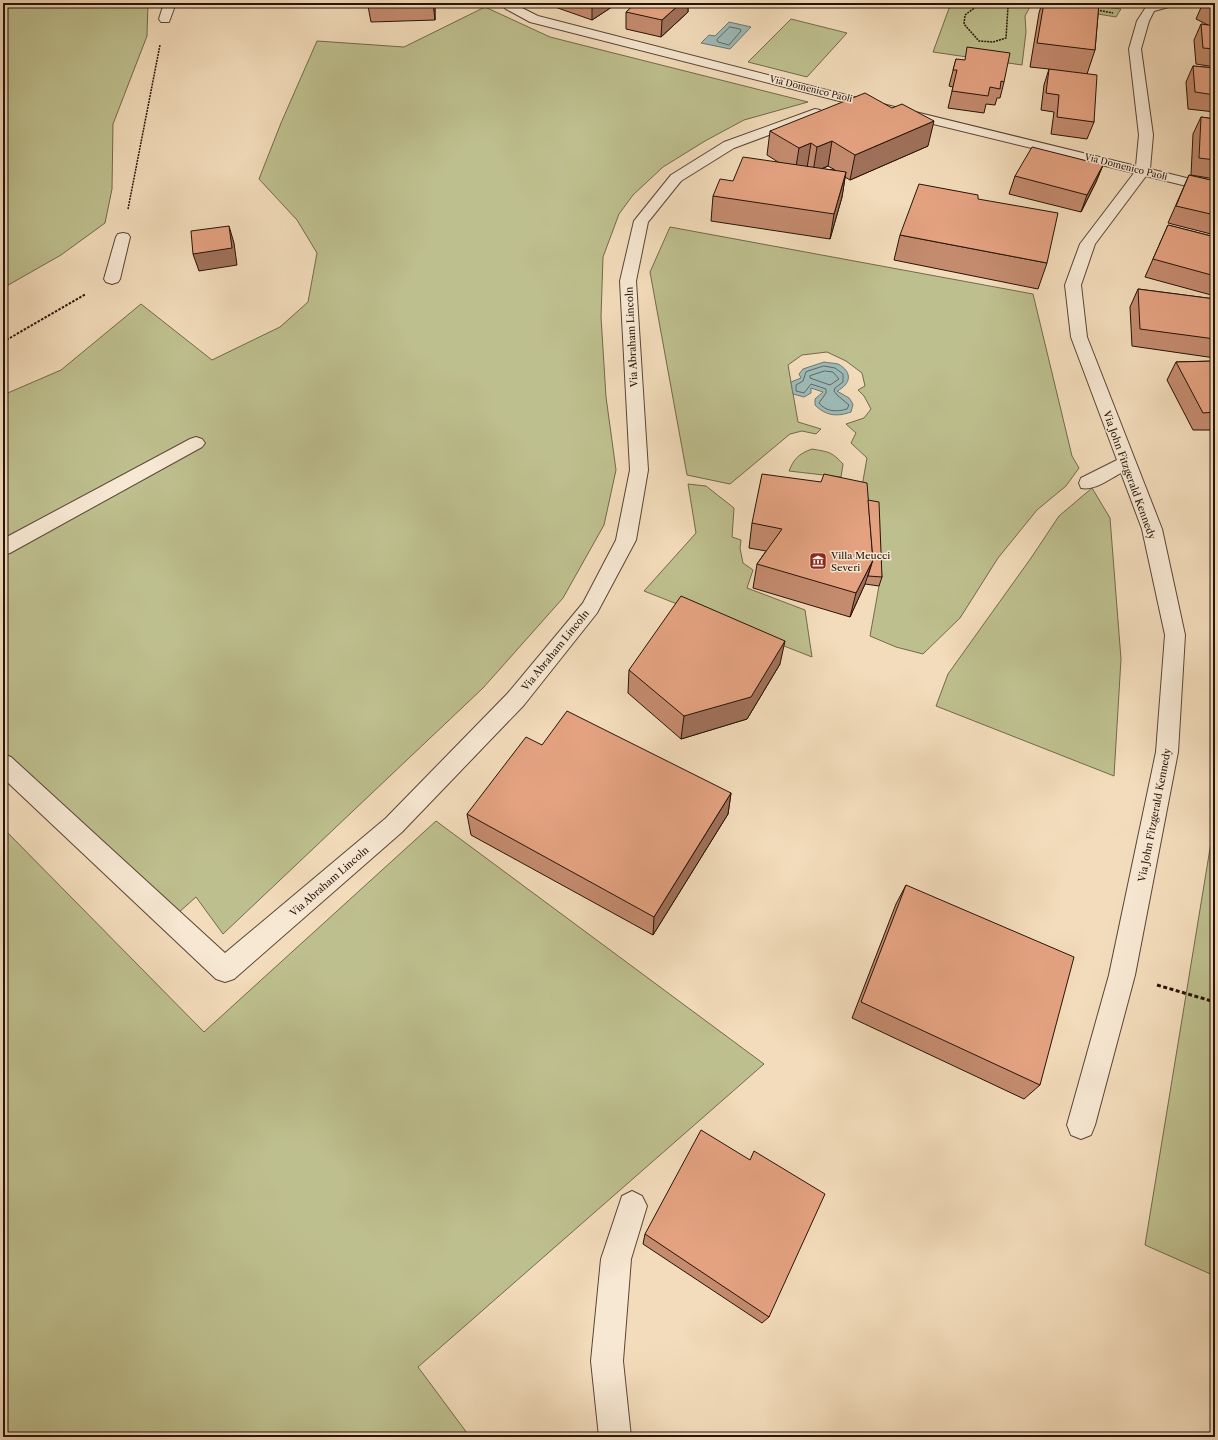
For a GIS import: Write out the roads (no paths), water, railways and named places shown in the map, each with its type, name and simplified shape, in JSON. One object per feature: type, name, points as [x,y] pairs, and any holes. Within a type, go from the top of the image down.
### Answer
[{"type":"street","points":[[165,19],[170,3]]},
{"type":"street","name":"Via Domenico Paoli","points":[[505,3],[510,7],[534,18],[852,100],[1215,189]]},
{"type":"street","points":[[1143,171],[1146,135],[1135,48],[1146,11],[1172,3]]},
{"type":"street","name":"Via Abraham Lincoln","points":[[3,764],[225,970],[394,825],[521,693],[590,608],[626,540],[639,470],[628,280],[641,221],[676,178],[729,145],[852,100]]},
{"type":"street","name":"Via John Fitzgerald Kennedy","points":[[1082,1125],[1122,975],[1167,752],[1175,634],[1152,529],[1079,337],[1073,285],[1088,244],[1143,171]]},
{"type":"street","points":[[112,278],[123,237]]},
{"type":"street","points":[[3,548],[196,443]]},
{"type":"street","points":[[1088,483],[1127,462]]},
{"type":"street","points":[[615,1437],[607,1361],[616,1259],[632,1206]]},
{"type":"water","points":[[729,22],[751,27],[730,49],[701,43],[709,35],[715,36]]},
{"type":"water","points":[[824,362],[838,364],[843,367],[848,374],[845,385],[837,391],[849,398],[853,404],[851,412],[836,415],[819,409],[815,405],[815,399],[823,392],[811,388],[811,393],[804,397],[793,394],[791,382],[801,378],[799,374],[803,369]]},
{"type":"place","name":"Villa Meucci Severi","points":[[818,561]]}]
